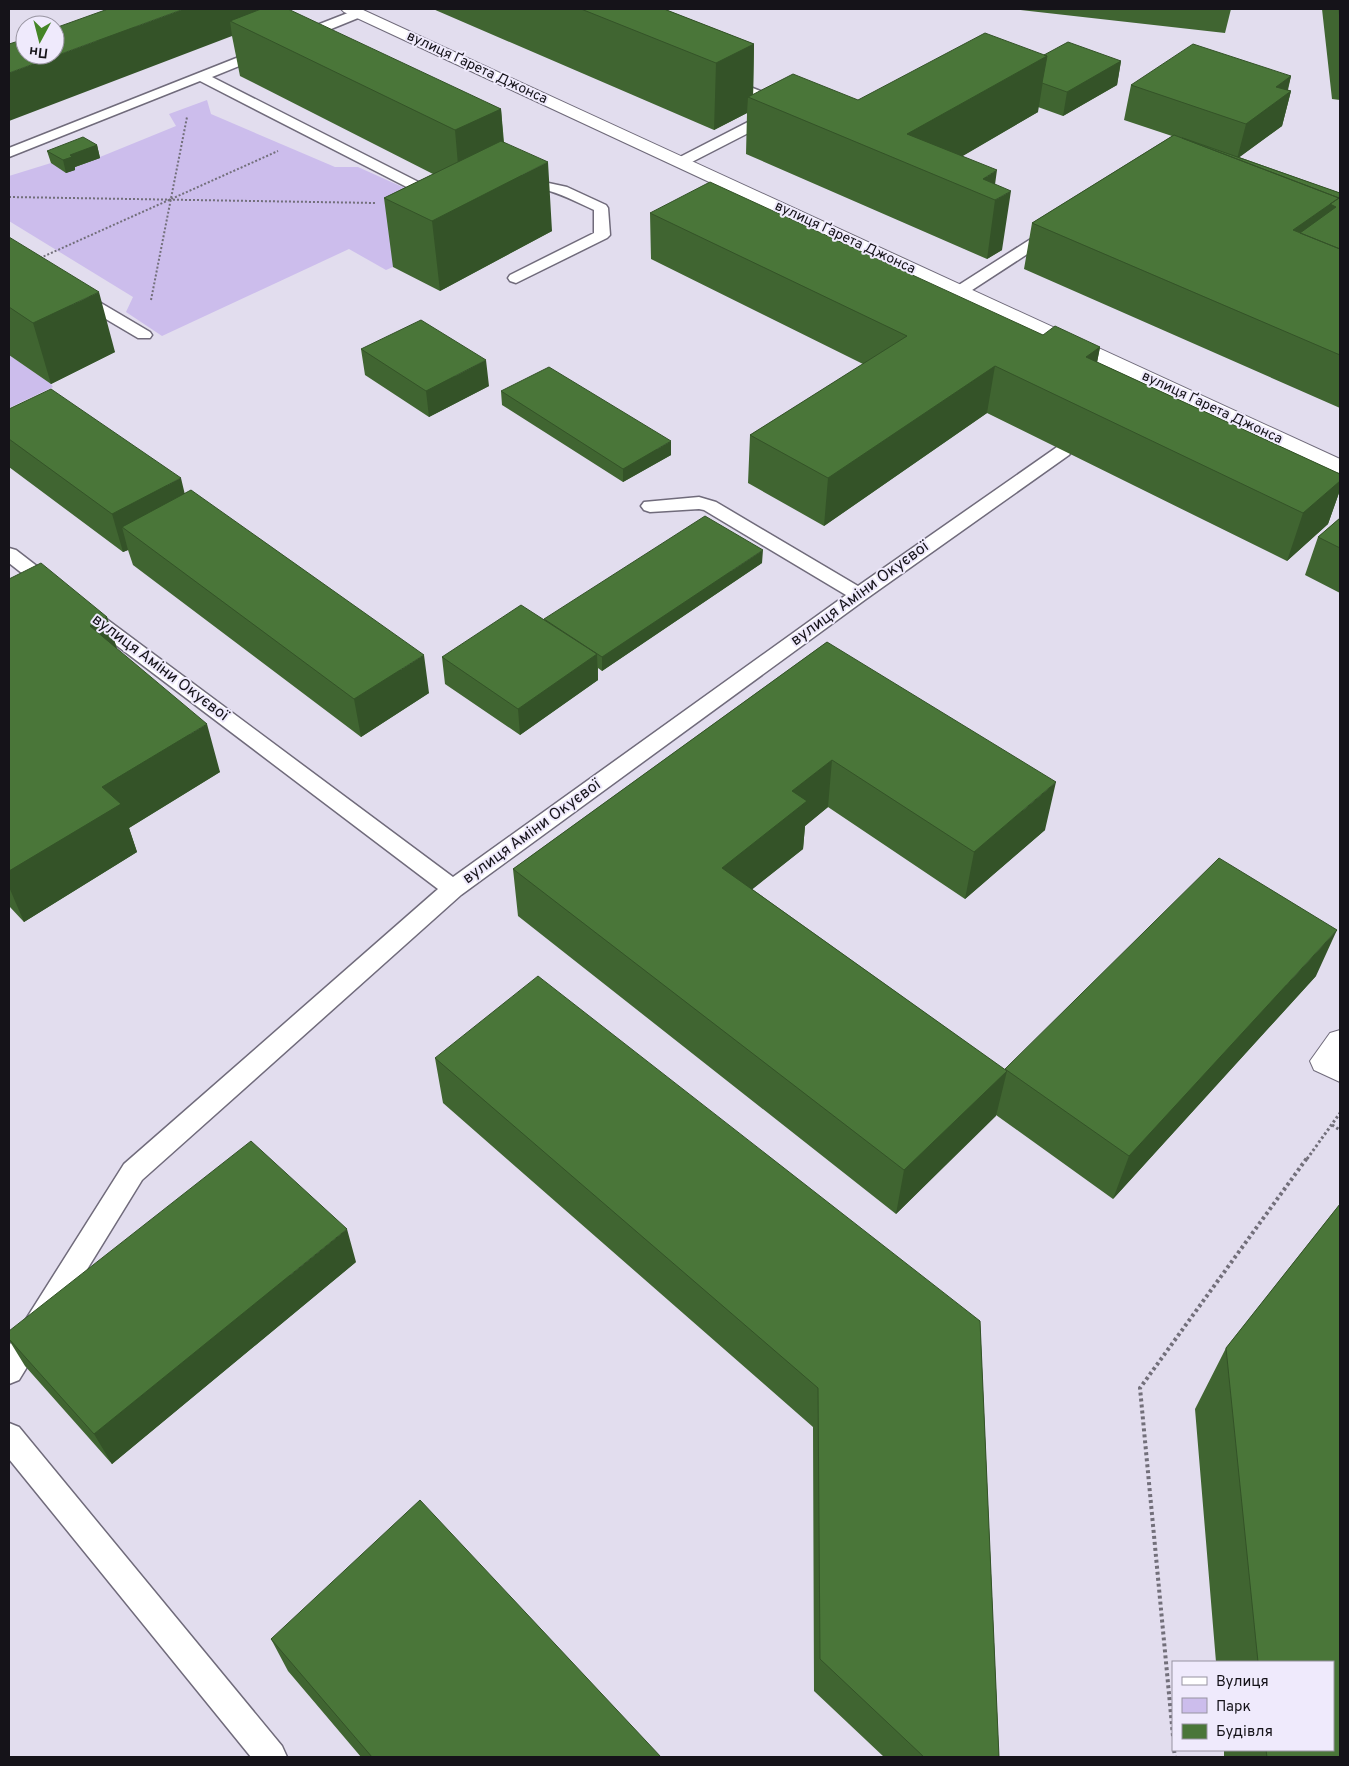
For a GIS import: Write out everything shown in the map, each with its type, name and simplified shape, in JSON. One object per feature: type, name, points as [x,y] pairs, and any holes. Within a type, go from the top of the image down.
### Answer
[{"type":"street","name":"вулиця Ґарета Джонса","points":[[353,11],[960,291],[1149,386],[1340,467]]},
{"type":"street","points":[[1340,1042],[1325,1061],[1340,1070]]},
{"type":"lane","points":[[9,152],[202,77],[280,45],[353,11]]},
{"type":"lane","points":[[681,162],[788,106],[715,76]]},
{"type":"lane","points":[[202,77],[439,198],[448,200],[456,198]]},
{"type":"lane","points":[[504,185],[529,183],[566,191],[602,208],[602,235],[516,278]]},
{"type":"lane","points":[[960,291],[1069,220]]},
{"type":"lane","points":[[25,265],[144,335]]},
{"type":"lane","name":"вулиця Аміни Окуєвої","points":[[9,554],[453,889],[859,595],[1063,451]]},
{"type":"lane","points":[[650,506],[699,503],[710,506],[859,595]]},
{"type":"lane","points":[[9,1371],[133,1172],[453,889]]},
{"type":"lane","points":[[9,1437],[271,1757]]},
{"type":"path","points":[[144,335],[188,107],[202,77]]},
{"type":"path","points":[[25,265],[314,135]]},
{"type":"path","points":[[9,197],[378,203]]},
{"type":"path","points":[[1172,1725],[1140,1388],[1340,1113]]},
{"type":"path","points":[[1332,1124],[1340,1130]]},
{"type":"green space","points":[[207,100],[211,114],[335,167],[358,167],[447,207],[393,267],[386,270],[349,249],[162,336],[126,312],[133,297],[9,221],[9,176],[51,163],[73,168],[176,126],[169,114]]},
{"type":"green space","points":[[9,355],[51,384],[53,387],[9,408]]},
{"type":"building","points":[[108,9],[184,9],[65,53],[65,24]]},
{"type":"building","points":[[261,9],[288,9],[501,109],[455,130],[230,21]]},
{"type":"building","points":[[581,9],[664,9],[754,44],[716,63]]},
{"type":"building","points":[[985,33],[1047,56],[907,134],[997,170],[983,179],[1011,191],[995,200],[748,97],[793,74],[858,100]]},
{"type":"building","points":[[15,42],[15,65],[31,65],[9,73],[9,44]]},
{"type":"building","points":[[1068,42],[1121,61],[1067,92],[1042,83],[1047,56],[1044,55]]},
{"type":"building","points":[[1193,44],[1291,76],[1276,87],[1291,91],[1246,124],[1131,85]]},
{"type":"building","points":[[1174,135],[1339,198],[1293,230],[1340,249],[1340,355],[1032,223]]},
{"type":"building","points":[[83,137],[97,145],[70,155],[72,157],[63,160],[47,151]]},
{"type":"building","points":[[1182,138],[1340,193],[1340,249],[1300,233],[1336,207],[1330,204],[1339,198]]},
{"type":"building","points":[[501,141],[548,162],[432,221],[384,198]]},
{"type":"building","points":[[710,182],[1043,335],[1055,326],[1100,347],[1086,357],[1340,474],[1340,481],[1303,513],[995,366],[828,478],[750,435],[907,336],[650,213]]},
{"type":"building","points":[[9,237],[99,292],[33,323],[9,307]]},
{"type":"building","points":[[421,320],[486,360],[426,391],[361,349]]},
{"type":"building","points":[[549,367],[671,441],[623,469],[501,391]]},
{"type":"building","points":[[51,389],[181,478],[112,514],[9,439],[9,409]]},
{"type":"building","points":[[191,490],[424,655],[354,699],[122,527]]},
{"type":"building","points":[[705,516],[763,550],[602,657],[544,619]]},
{"type":"building","points":[[1340,518],[1340,548],[1318,537]]},
{"type":"building","points":[[41,563],[107,617],[90,626],[207,724],[102,787],[121,804],[9,871],[9,579]]},
{"type":"building","points":[[521,605],[597,654],[518,709],[442,657]]},
{"type":"building","points":[[827,642],[1056,782],[974,852],[832,760],[792,791],[807,801],[722,868],[1007,1071],[904,1170],[513,869]]},
{"type":"building","points":[[1219,858],[1337,930],[1129,1156],[1005,1069]]},
{"type":"building","points":[[538,976],[980,1321],[999,1757],[924,1757],[820,1659],[818,1388],[435,1058]]},
{"type":"building","points":[[251,1141],[347,1229],[94,1434],[9,1339],[9,1331]]},
{"type":"building","points":[[1340,1204],[1340,1757],[1267,1757],[1266,1751],[1334,1751],[1334,1661],[1258,1661],[1226,1348]]},
{"type":"building","points":[[420,1500],[661,1757],[372,1757],[271,1639]]}]
